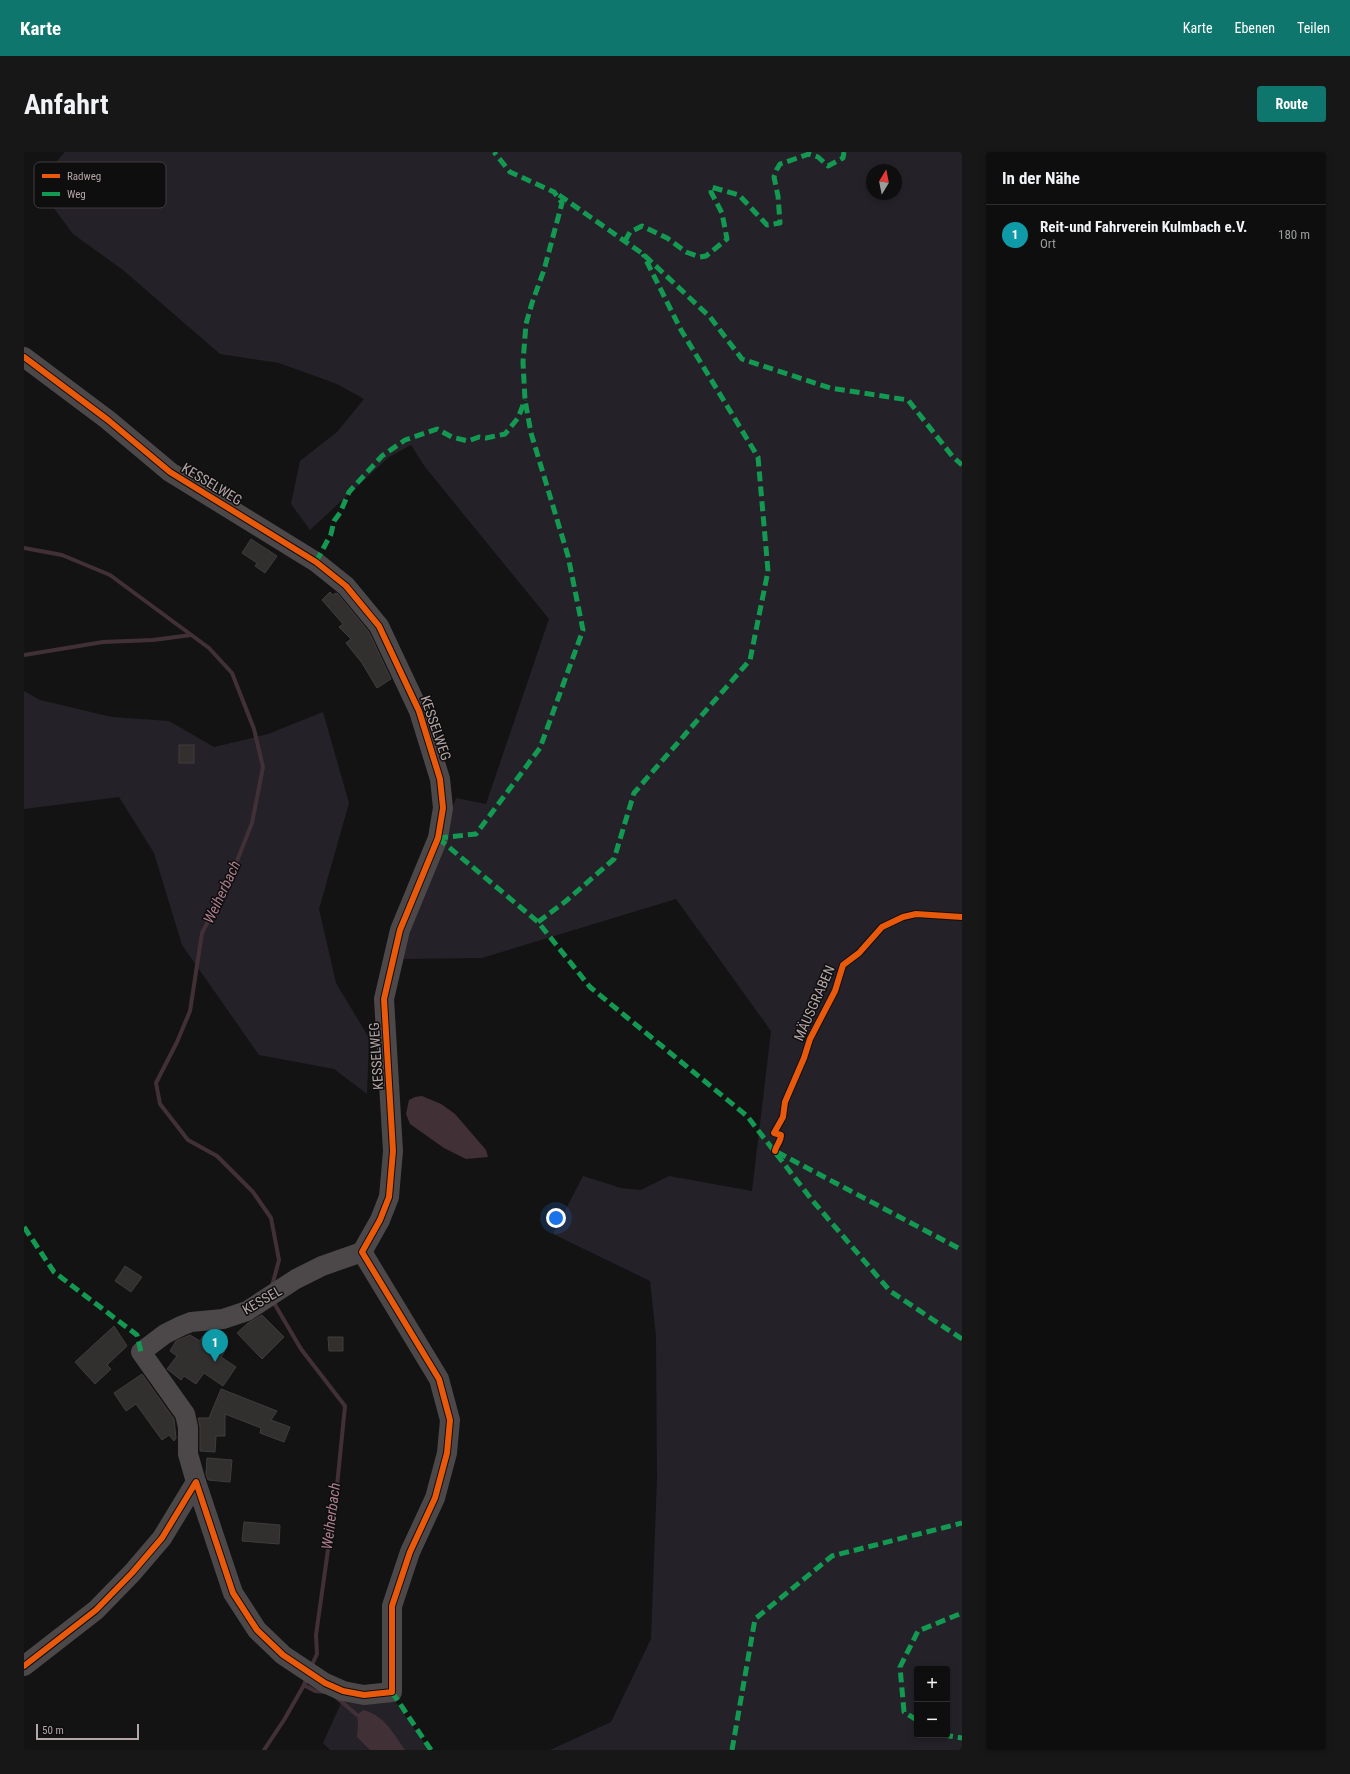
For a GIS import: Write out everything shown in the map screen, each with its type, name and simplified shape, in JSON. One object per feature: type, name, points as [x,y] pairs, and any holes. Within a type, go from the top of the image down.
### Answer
[{"type":"street","name":"KESSELWEG","points":[[24,357],[108,420],[170,472],[316,562],[346,586],[379,626],[419,711],[440,779],[443,808],[438,838],[400,930],[384,1000],[393,1151],[389,1197],[380,1220],[362,1252]]},
{"type":"street","points":[[196,1482],[233,1594],[257,1630],[284,1656],[325,1683],[343,1691],[364,1695],[392,1692],[392,1606],[410,1552],[435,1498],[447,1453],[450,1420],[439,1379],[362,1252]]},
{"type":"street","name":"KESSEL","points":[[196,1482],[188,1454],[188,1427],[185,1414],[141,1352],[165,1334],[181,1326],[191,1322],[223,1319],[247,1311],[296,1279],[322,1266],[362,1252]]},
{"type":"street","points":[[24,1666],[96,1610],[132,1573],[162,1538],[196,1482]]},
{"type":"shaded area","points":[[65,152],[962,152],[962,1750],[550,1750],[611,1722],[651,1639],[657,1478],[656,1337],[650,1281],[553,1234],[583,1176],[621,1188],[641,1190],[669,1176],[752,1191],[771,1031],[676,899],[482,958],[398,959],[456,798],[486,804],[549,619],[425,467],[411,445],[389,457],[310,530],[291,504],[300,461],[337,432],[364,399],[337,384],[279,363],[220,354],[123,270],[73,234],[54,208],[166,208],[166,162],[56,162]]},
{"type":"shaded area","points":[[24,691],[40,700],[112,717],[169,721],[214,747],[268,734],[323,712],[349,803],[319,909],[336,983],[369,1038],[367,1094],[334,1069],[259,1055],[182,945],[154,853],[119,797],[24,809]]},
{"type":"shaded area","points":[[422,1096],[441,1104],[455,1114],[486,1150],[488,1157],[466,1159],[444,1148],[410,1124],[406,1114],[409,1100]]},
{"type":"shaded area","points":[[392,1697],[429,1750],[330,1750],[323,1743],[342,1701]]},
{"type":"shaded area","points":[[363,1710],[370,1712],[382,1720],[392,1731],[405,1750],[370,1750],[357,1737],[357,1715]]},
{"type":"building","points":[[251,539],[277,556],[265,573],[255,566],[257,563],[242,553]]},
{"type":"building","points":[[330,592],[333,595],[336,593],[338,594],[369,632],[391,679],[377,688],[362,663],[346,643],[351,639],[339,627],[343,624],[322,600]]},
{"type":"building","points":[[179,745],[194,745],[194,763],[179,763]]},
{"type":"building","points":[[125,1266],[142,1277],[131,1292],[115,1281]]},
{"type":"building","points":[[262,1315],[284,1337],[262,1359],[237,1333],[248,1323]]},
{"type":"building","points":[[114,1326],[127,1346],[107,1365],[111,1369],[95,1384],[75,1362]]},
{"type":"building","points":[[190,1335],[200,1341],[203,1336],[225,1351],[221,1357],[236,1367],[223,1386],[204,1373],[196,1384],[184,1376],[181,1380],[167,1369],[177,1356],[170,1351],[176,1341]]},
{"type":"building","points":[[328,1337],[343,1337],[343,1351],[329,1351]]},
{"type":"building","points":[[142,1374],[174,1419],[176,1438],[174,1441],[169,1435],[162,1440],[136,1404],[126,1411],[114,1393]]},
{"type":"building","points":[[221,1389],[277,1411],[271,1420],[290,1427],[284,1442],[260,1433],[261,1428],[225,1414],[225,1436],[216,1436],[215,1452],[200,1451],[200,1427],[198,1418],[209,1418]]},
{"type":"building","points":[[207,1458],[232,1460],[230,1482],[208,1480],[206,1474]]},
{"type":"building","points":[[244,1522],[280,1525],[279,1544],[242,1541]]},
{"type":"waterway","name":"Weiherbach","points":[[24,548],[62,555],[110,575],[209,648],[232,673],[254,729],[263,767],[252,823],[229,881],[202,933],[190,1011],[177,1042],[156,1083],[160,1104],[188,1140],[217,1156],[253,1192],[271,1218],[279,1260],[272,1286]]},
{"type":"waterway","name":"Weiherbach","points":[[24,655],[103,642],[153,640],[191,635]]},
{"type":"waterway","name":"Weiherbach","points":[[274,1303],[301,1349],[345,1406],[337,1486],[316,1635],[317,1654],[311,1667]]},
{"type":"waterway","name":"Weiherbach","points":[[307,1677],[304,1685],[315,1691],[325,1692]]},
{"type":"waterway","points":[[264,1750],[284,1720],[304,1685]]},
{"type":"waterway","name":"Weiherbach","points":[[336,1697],[357,1715]]},
{"type":"marked path","points":[[438,838],[476,834],[540,748],[583,630],[568,556],[531,433],[525,400],[523,362],[526,324],[544,270],[562,203],[554,192],[510,172],[494,152]]},
{"type":"marked path","points":[[625,241],[630,232],[642,226],[667,238],[686,252],[700,257],[706,256],[727,239],[722,213],[711,192],[711,187],[739,195],[767,225],[780,223],[778,196],[774,177],[780,164],[809,154],[818,157],[828,166],[843,158],[844,152]]},
{"type":"marked path","points":[[559,195],[643,254],[710,317],[742,359],[830,388],[908,400],[953,457],[962,465]]},
{"type":"marked path","points":[[538,922],[566,901],[614,859],[634,793],[750,660],[768,571],[758,457],[681,330],[643,254]]},
{"type":"marked path","points":[[316,562],[331,534],[334,521],[340,513],[349,492],[382,456],[405,440],[437,429],[452,437],[468,441],[479,437],[486,438],[505,434],[518,418],[525,400]]},
{"type":"marked path","points":[[438,838],[538,922],[590,987],[747,1116],[812,1200],[890,1291],[962,1339]]},
{"type":"marked path","points":[[777,1152],[962,1250]]},
{"type":"marked path","points":[[24,1227],[54,1272],[137,1335],[141,1352]]},
{"type":"marked path","points":[[732,1750],[755,1619],[832,1556],[962,1523]]},
{"type":"marked path","points":[[914,1718],[904,1712],[900,1667],[918,1631],[962,1613]]},
{"type":"marked path","points":[[392,1692],[431,1750]]},
{"type":"marked path","points":[[950,1736],[962,1738]]},
{"type":"cycle path","points":[[24,357],[108,420],[170,472],[316,562],[346,586],[379,626],[419,711],[440,779],[443,808],[438,838],[400,930],[384,999],[393,1151],[389,1197],[380,1220],[362,1252],[439,1379],[450,1420],[447,1453],[435,1498],[410,1552],[392,1606],[392,1692],[364,1695],[343,1691],[325,1683],[283,1655],[257,1630],[233,1593],[196,1482],[162,1538],[132,1573],[96,1610],[24,1666]]},
{"type":"cycle path","name":"MÄUSGRABEN","points":[[775,1151],[781,1135],[774,1133],[783,1117],[785,1102],[804,1058],[810,1039],[835,991],[843,965],[859,953],[882,927],[903,917],[916,914],[962,917]]},
{"type":"place","name":"Reit-und Fahrverein Kulmbach e.V.","points":[[215,1362]]}]
